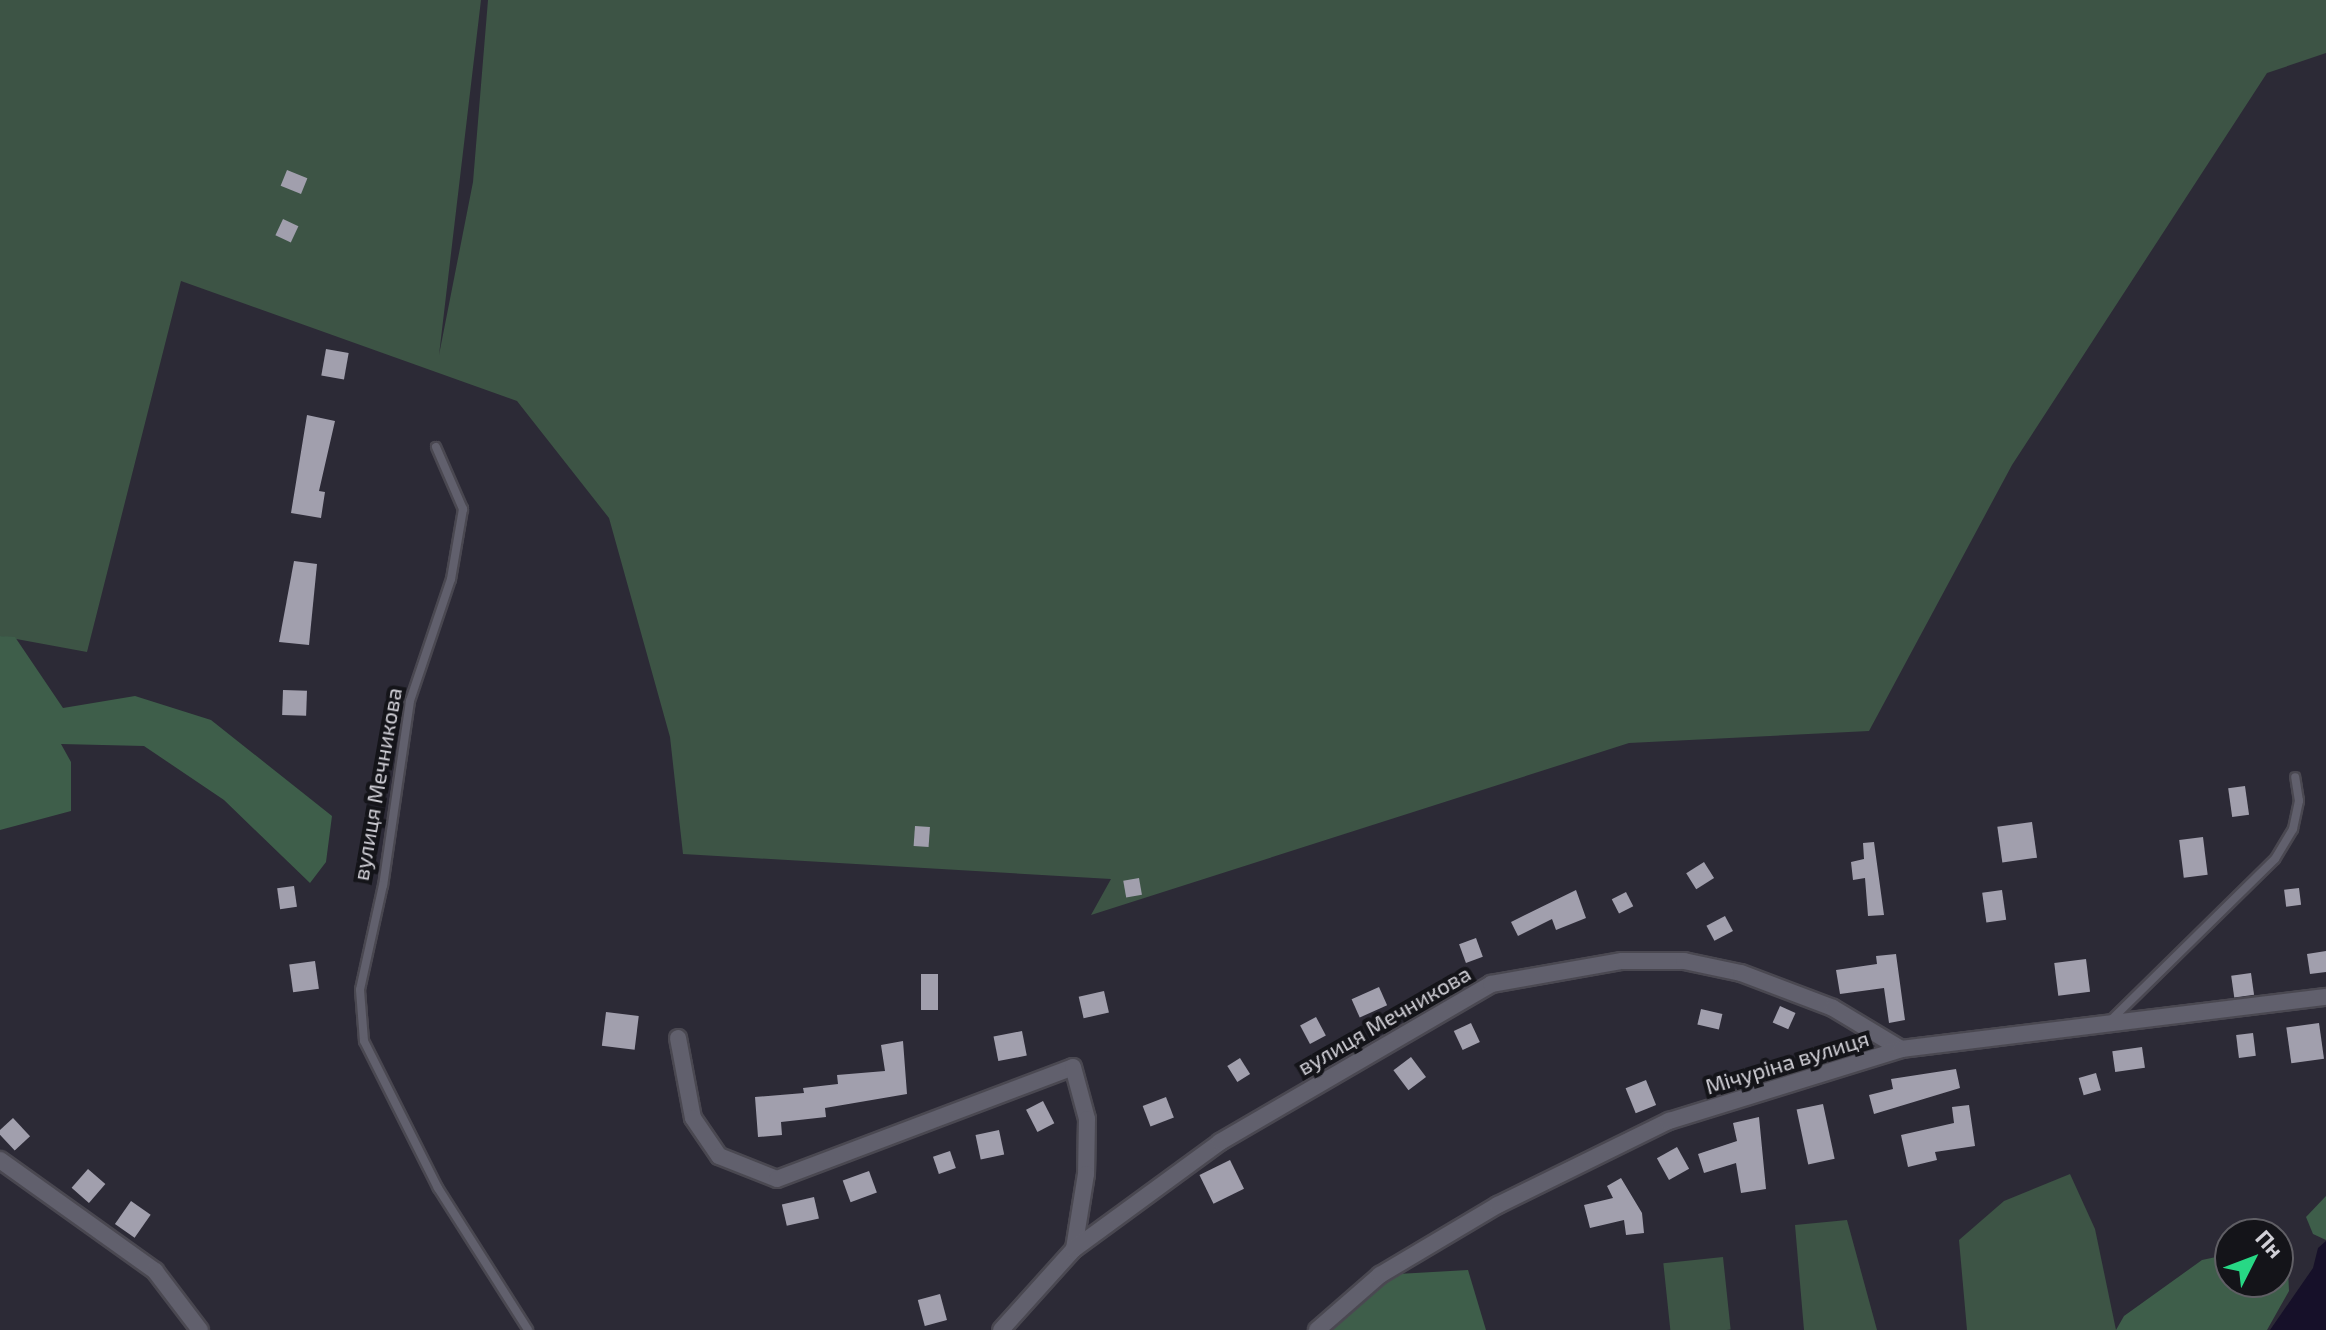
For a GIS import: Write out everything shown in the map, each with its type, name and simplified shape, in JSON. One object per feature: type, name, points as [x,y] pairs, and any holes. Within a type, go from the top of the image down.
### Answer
[{"type":"street","name":"вулиця Мечникова","points":[[1001,1330],[1074,1249],[1220,1142],[1491,984],[1622,961],[1684,961],[1741,973],[1833,1008],[1901,1049]]},
{"type":"street","name":"Мічуріна вулиця","points":[[1317,1330],[1380,1275],[1498,1205],[1669,1121],[1901,1049],[2111,1020],[2326,997]]},
{"type":"street","points":[[678,1038],[693,1118],[719,1156],[777,1179],[1073,1067],[1087,1119],[1086,1174],[1074,1249]]},
{"type":"street","points":[[0,1160],[155,1271],[200,1330]]},
{"type":"lane","name":"вулиця Мечникова","points":[[436,447],[463,509],[451,579],[410,701],[383,885],[360,990],[364,1041],[438,1188],[528,1330]]},
{"type":"lane","points":[[2111,1020],[2275,859],[2293,829],[2299,801],[2295,777]]},
{"type":"green space","points":[[0,0],[481,0],[439,355],[473,182],[488,0],[2326,0],[2326,53],[2267,73],[2012,465],[1869,731],[1629,743],[1091,915],[1111,879],[683,854],[670,737],[609,518],[517,401],[181,281],[87,652],[0,636]]},
{"type":"green space","points":[[0,636],[15,637],[63,708],[135,696],[211,720],[332,816],[326,862],[310,883],[224,800],[144,746],[61,744],[71,762],[71,811],[0,830]]},
{"type":"green space","points":[[2070,1174],[2095,1229],[2116,1330],[1967,1330],[1959,1240],[2004,1201]]},
{"type":"green space","points":[[2326,1196],[2326,1240],[2313,1234],[2306,1217]]},
{"type":"green space","points":[[1847,1220],[1877,1330],[1804,1330],[1795,1225]]},
{"type":"green space","points":[[1723,1257],[1731,1330],[1670,1330],[1663,1263]]},
{"type":"green space","points":[[2214,1257],[2214,1298],[2285,1298],[2267,1330],[2116,1330],[2124,1316],[2202,1260]]},
{"type":"green space","points":[[1468,1270],[1486,1330],[1311,1330],[1380,1275]]},
{"type":"shaded area","points":[[2326,1241],[2326,1330],[2270,1330],[2313,1268],[2318,1248]]},
{"type":"building","points":[[287,170],[307,178],[301,194],[281,186]]},
{"type":"building","points":[[283,219],[298,226],[291,242],[275,235]]},
{"type":"building","points":[[326,349],[349,353],[344,380],[321,376]]},
{"type":"building","points":[[307,415],[335,421],[319,491],[325,492],[321,518],[291,513]]},
{"type":"building","points":[[294,561],[317,564],[309,645],[279,642]]},
{"type":"building","points":[[283,690],[307,691],[306,716],[282,715]]},
{"type":"building","points":[[2245,786],[2249,815],[2232,817],[2228,788]]},
{"type":"building","points":[[2032,822],[2037,858],[2002,863],[1997,827]]},
{"type":"building","points":[[915,826],[930,827],[929,847],[914,846]]},
{"type":"building","points":[[2203,837],[2208,875],[2184,878],[2179,840]]},
{"type":"building","points":[[1874,842],[1884,915],[1868,916],[1865,878],[1853,880],[1851,862],[1864,859],[1863,843]]},
{"type":"building","points":[[1704,862],[1714,878],[1696,889],[1686,873]]},
{"type":"building","points":[[1139,878],[1142,895],[1126,898],[1123,881]]},
{"type":"building","points":[[294,886],[297,907],[280,909],[277,888]]},
{"type":"building","points":[[2299,888],[2301,905],[2286,907],[2284,890]]},
{"type":"building","points":[[1576,890],[1586,918],[1556,930],[1552,919],[1518,936],[1511,922]]},
{"type":"building","points":[[2002,890],[2006,920],[1986,922],[1982,893]]},
{"type":"building","points":[[1626,892],[1633,906],[1619,914],[1612,899]]},
{"type":"building","points":[[1725,916],[1733,931],[1714,941],[1706,926]]},
{"type":"building","points":[[1476,938],[1483,957],[1466,963],[1459,944]]},
{"type":"building","points":[[2326,951],[2326,972],[2310,974],[2307,954]]},
{"type":"building","points":[[1896,954],[1905,1020],[1889,1023],[1884,988],[1840,994],[1836,970],[1877,964],[1876,956]]},
{"type":"building","points":[[2086,959],[2090,992],[2058,996],[2054,963]]},
{"type":"building","points":[[315,961],[319,989],[293,992],[289,965]]},
{"type":"building","points":[[2251,973],[2254,995],[2234,998],[2231,976]]},
{"type":"building","points":[[921,974],[938,974],[938,1010],[921,1010]]},
{"type":"building","points":[[1379,987],[1387,1005],[1360,1017],[1352,999]]},
{"type":"building","points":[[1104,991],[1109,1012],[1084,1018],[1079,997]]},
{"type":"building","points":[[1780,1006],[1796,1013],[1788,1029],[1773,1022]]},
{"type":"building","points":[[1701,1009],[1722,1014],[1719,1030],[1697,1025]]},
{"type":"building","points":[[606,1012],[639,1016],[635,1050],[602,1046]]},
{"type":"building","points":[[1316,1017],[1326,1036],[1310,1044],[1300,1025]]},
{"type":"building","points":[[1471,1023],[1480,1042],[1463,1050],[1454,1031]]},
{"type":"building","points":[[2319,1023],[2324,1059],[2291,1063],[2286,1028]]},
{"type":"building","points":[[1022,1031],[1027,1056],[998,1061],[994,1037]]},
{"type":"building","points":[[2253,1033],[2256,1056],[2239,1058],[2236,1035]]},
{"type":"building","points":[[903,1041],[907,1094],[825,1108],[826,1117],[781,1122],[782,1135],[758,1137],[755,1097],[804,1093],[803,1088],[838,1084],[837,1075],[885,1071],[881,1045]]},
{"type":"building","points":[[2142,1047],[2145,1068],[2115,1072],[2112,1051]]},
{"type":"building","points":[[1411,1057],[1426,1077],[1408,1090],[1393,1070]]},
{"type":"building","points":[[1240,1058],[1250,1074],[1237,1082],[1227,1066]]},
{"type":"building","points":[[1956,1069],[1960,1088],[1874,1114],[1869,1095],[1893,1089],[1891,1079]]},
{"type":"building","points":[[2096,1073],[2101,1090],[2084,1095],[2079,1078]]},
{"type":"building","points":[[1646,1080],[1656,1105],[1636,1113],[1626,1088]]},
{"type":"building","points":[[1166,1097],[1174,1118],[1151,1126],[1143,1106]]},
{"type":"building","points":[[1043,1101],[1054,1123],[1037,1132],[1026,1110]]},
{"type":"building","points":[[1823,1104],[1835,1159],[1808,1164],[1797,1110]]},
{"type":"building","points":[[1969,1105],[1975,1146],[1935,1152],[1937,1160],[1908,1167],[1901,1135],[1954,1123],[1952,1107]]},
{"type":"building","points":[[1759,1117],[1766,1189],[1741,1193],[1736,1163],[1704,1173],[1698,1154],[1737,1141],[1733,1123]]},
{"type":"building","points":[[13,1118],[30,1136],[15,1151],[0,1135],[0,1130]]},
{"type":"building","points":[[999,1130],[1004,1154],[981,1159],[976,1135]]},
{"type":"building","points":[[1677,1147],[1689,1169],[1669,1180],[1657,1158]]},
{"type":"building","points":[[950,1151],[956,1168],[939,1174],[933,1157]]},
{"type":"building","points":[[1230,1160],[1244,1189],[1213,1204],[1199,1175]]},
{"type":"building","points":[[88,1169],[105,1184],[89,1203],[72,1188]]},
{"type":"building","points":[[869,1171],[877,1193],[851,1202],[843,1181]]},
{"type":"building","points":[[1621,1178],[1642,1213],[1644,1233],[1626,1235],[1624,1220],[1590,1228],[1584,1205],[1613,1198],[1607,1186]]},
{"type":"building","points":[[814,1197],[819,1218],[787,1226],[782,1204]]},
{"type":"building","points":[[131,1201],[151,1215],[135,1238],[115,1224]]},
{"type":"building","points":[[940,1294],[947,1320],[925,1326],[918,1300]]}]
